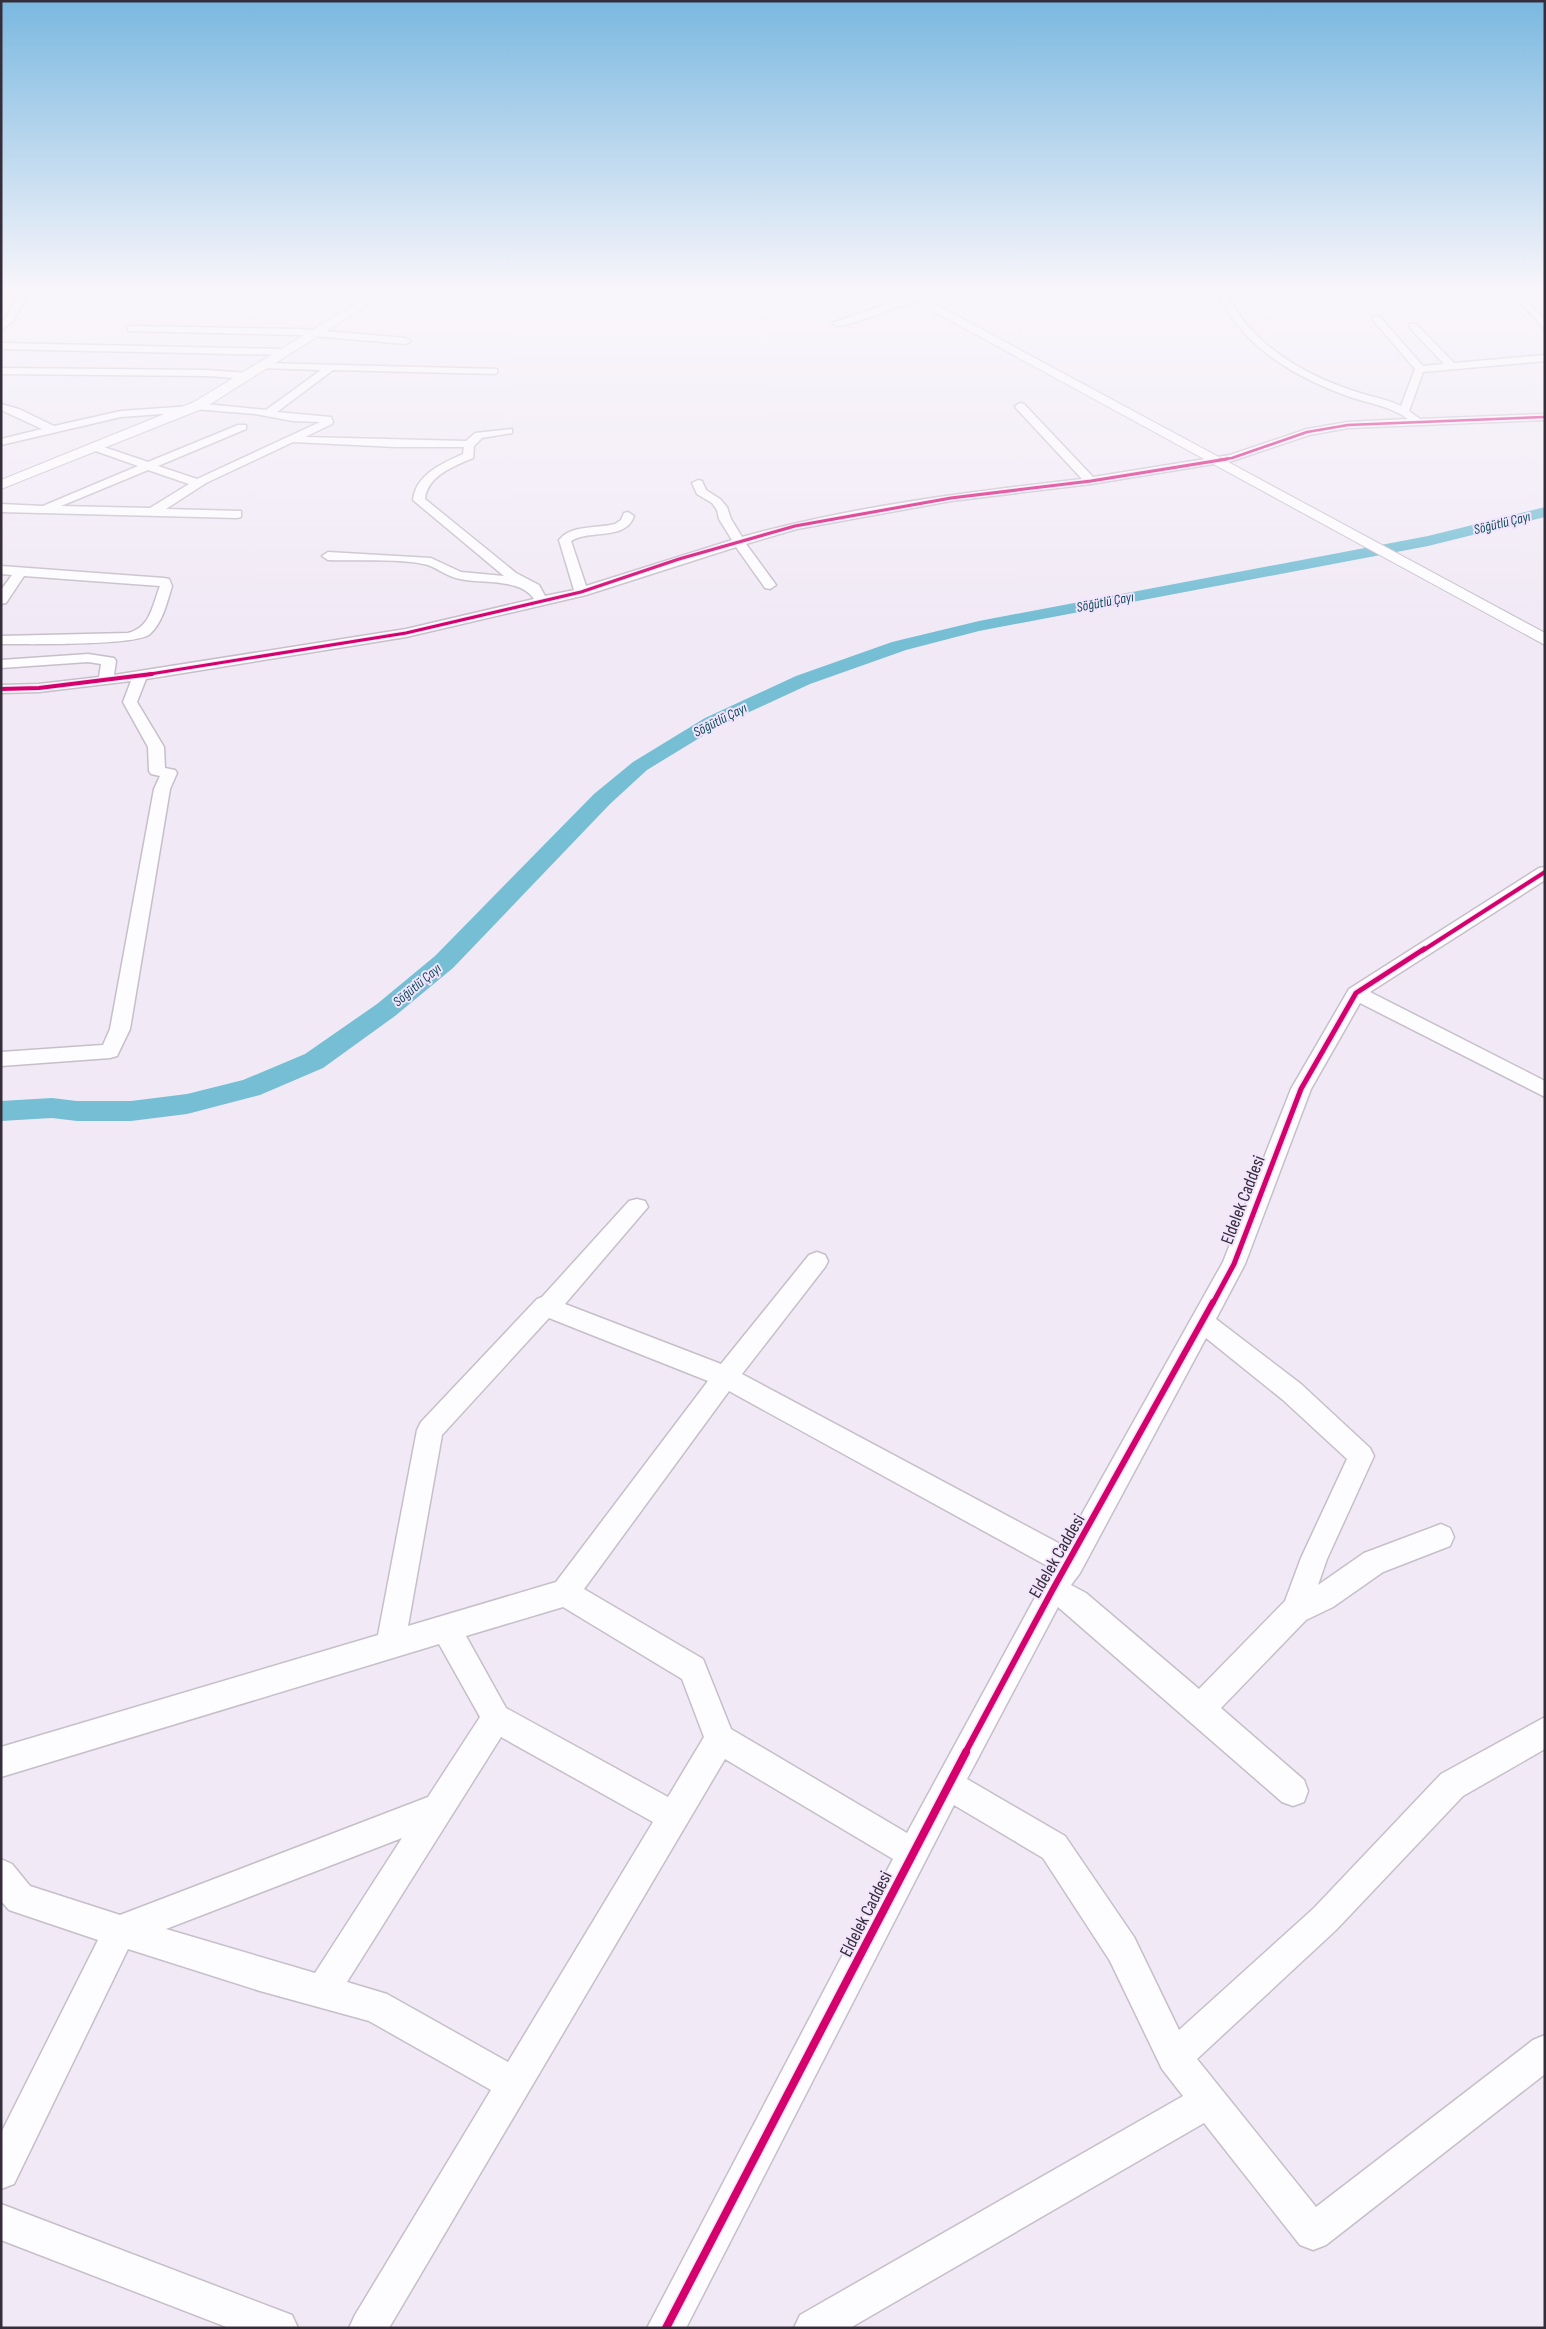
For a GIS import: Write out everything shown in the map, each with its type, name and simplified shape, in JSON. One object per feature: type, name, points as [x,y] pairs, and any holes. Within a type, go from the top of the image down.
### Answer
[{"type":"main road","points":[[1,485],[192,408],[206,400]]},
{"type":"main road","points":[[1102,400],[1545,640]]},
{"type":"street","points":[[269,414],[288,400]]},
{"type":"street","points":[[1373,400],[1404,410],[1418,422]]},
{"type":"street","points":[[1404,410],[1407,400]]},
{"type":"street","points":[[1020,406],[1090,481]]},
{"type":"street","points":[[1,407],[18,411],[39,425],[51,429]]},
{"type":"street","points":[[1,442],[121,414],[192,408],[269,414],[293,418],[327,419],[328,422],[322,426],[198,484],[152,513]]},
{"type":"street","points":[[1,689],[39,688],[140,676],[406,633],[581,592],[679,558],[740,543],[795,526],[863,512],[951,498],[1090,481],[1214,460],[1252,452],[1307,432],[1348,425],[1545,417]]},
{"type":"street","points":[[11,427],[39,425]]},
{"type":"street","points":[[44,509],[242,427]]},
{"type":"street","points":[[508,431],[479,435],[469,445],[469,456],[440,469],[420,491],[418,500],[511,576],[534,588],[541,600]]},
{"type":"street","points":[[290,440],[396,444],[456,443],[469,445]]},
{"type":"street","points":[[94,447],[198,484]]},
{"type":"street","points":[[698,483],[701,492],[716,501],[740,543],[770,585]]},
{"type":"street","points":[[1,508],[237,514]]},
{"type":"street","points":[[581,592],[565,540],[572,536],[616,528],[625,524],[628,516]]},
{"type":"street","points":[[328,556],[408,559],[438,564],[458,575],[481,579],[522,581]]},
{"type":"street","points":[[1,570],[164,582],[166,586],[154,620],[144,633],[128,637],[1,640]]},
{"type":"street","points":[[1,600],[21,571]]},
{"type":"street","points":[[106,680],[110,669],[109,661],[128,637]]},
{"type":"street","points":[[1,664],[88,658],[109,661]]},
{"type":"street","points":[[1,1059],[110,1051],[120,1028],[162,789],[169,773],[158,771],[156,747],[130,702],[140,676]]},
{"type":"street","name":"Eldelek Caddesi","points":[[666,2328],[948,1785],[1053,1590],[1070,1564],[1234,1264],[1301,1089],[1356,993],[1545,872]]},
{"type":"street","points":[[1356,993],[1545,1090]]},
{"type":"street","points":[[548,1307],[637,1207]]},
{"type":"street","points":[[1,1762],[565,1593],[725,1377],[817,1261]]},
{"type":"street","points":[[390,1646],[430,1430],[545,1306],[725,1377],[1070,1564]]},
{"type":"street","points":[[1202,1321],[1292,1392],[1360,1456],[1314,1558],[1296,1610]]},
{"type":"street","points":[[1200,1709],[1296,1610],[1323,1598],[1374,1562],[1441,1537]]},
{"type":"street","points":[[1053,1590],[1076,1603],[1293,1791]]},
{"type":"street","points":[[565,1593],[693,1669],[720,1739],[913,1854]]},
{"type":"street","points":[[446,1629],[496,1718],[673,1816]]},
{"type":"street","points":[[322,1992],[496,1718]]},
{"type":"street","points":[[1174,2056],[1325,1919],[1452,1785],[1545,1732]]},
{"type":"street","points":[[368,2328],[720,1739]]},
{"type":"street","points":[[948,1785],[1054,1847],[1122,1949],[1174,2056],[1313,2232],[1545,2052]]},
{"type":"street","points":[[1,2171],[120,1931],[439,1808]]},
{"type":"street","points":[[1,1875],[20,1898],[260,1975],[375,2006],[514,2084]]},
{"type":"street","points":[[813,2328],[1209,2101]]},
{"type":"street","points":[[1,2222],[279,2328]]},
{"type":"waterway","name":"Söğütlü Çayı","points":[[1,1111],[52,1108],[77,1111],[131,1111],[187,1104],[250,1088],[314,1061],[386,1010],[444,962],[548,857],[602,799],[640,766],[712,722],[803,680],[899,646],[979,626],[1428,541],[1545,512]]},
{"type":"cycle path","points":[[1,689],[39,688],[140,676],[406,633],[581,592],[679,559],[795,526],[951,498],[1091,481],[1232,458],[1307,432],[1348,425],[1545,417]]},
{"type":"cycle path","points":[[666,2328],[948,1785],[1053,1589],[1080,1544],[1234,1264],[1301,1089],[1356,993],[1545,872]]}]
